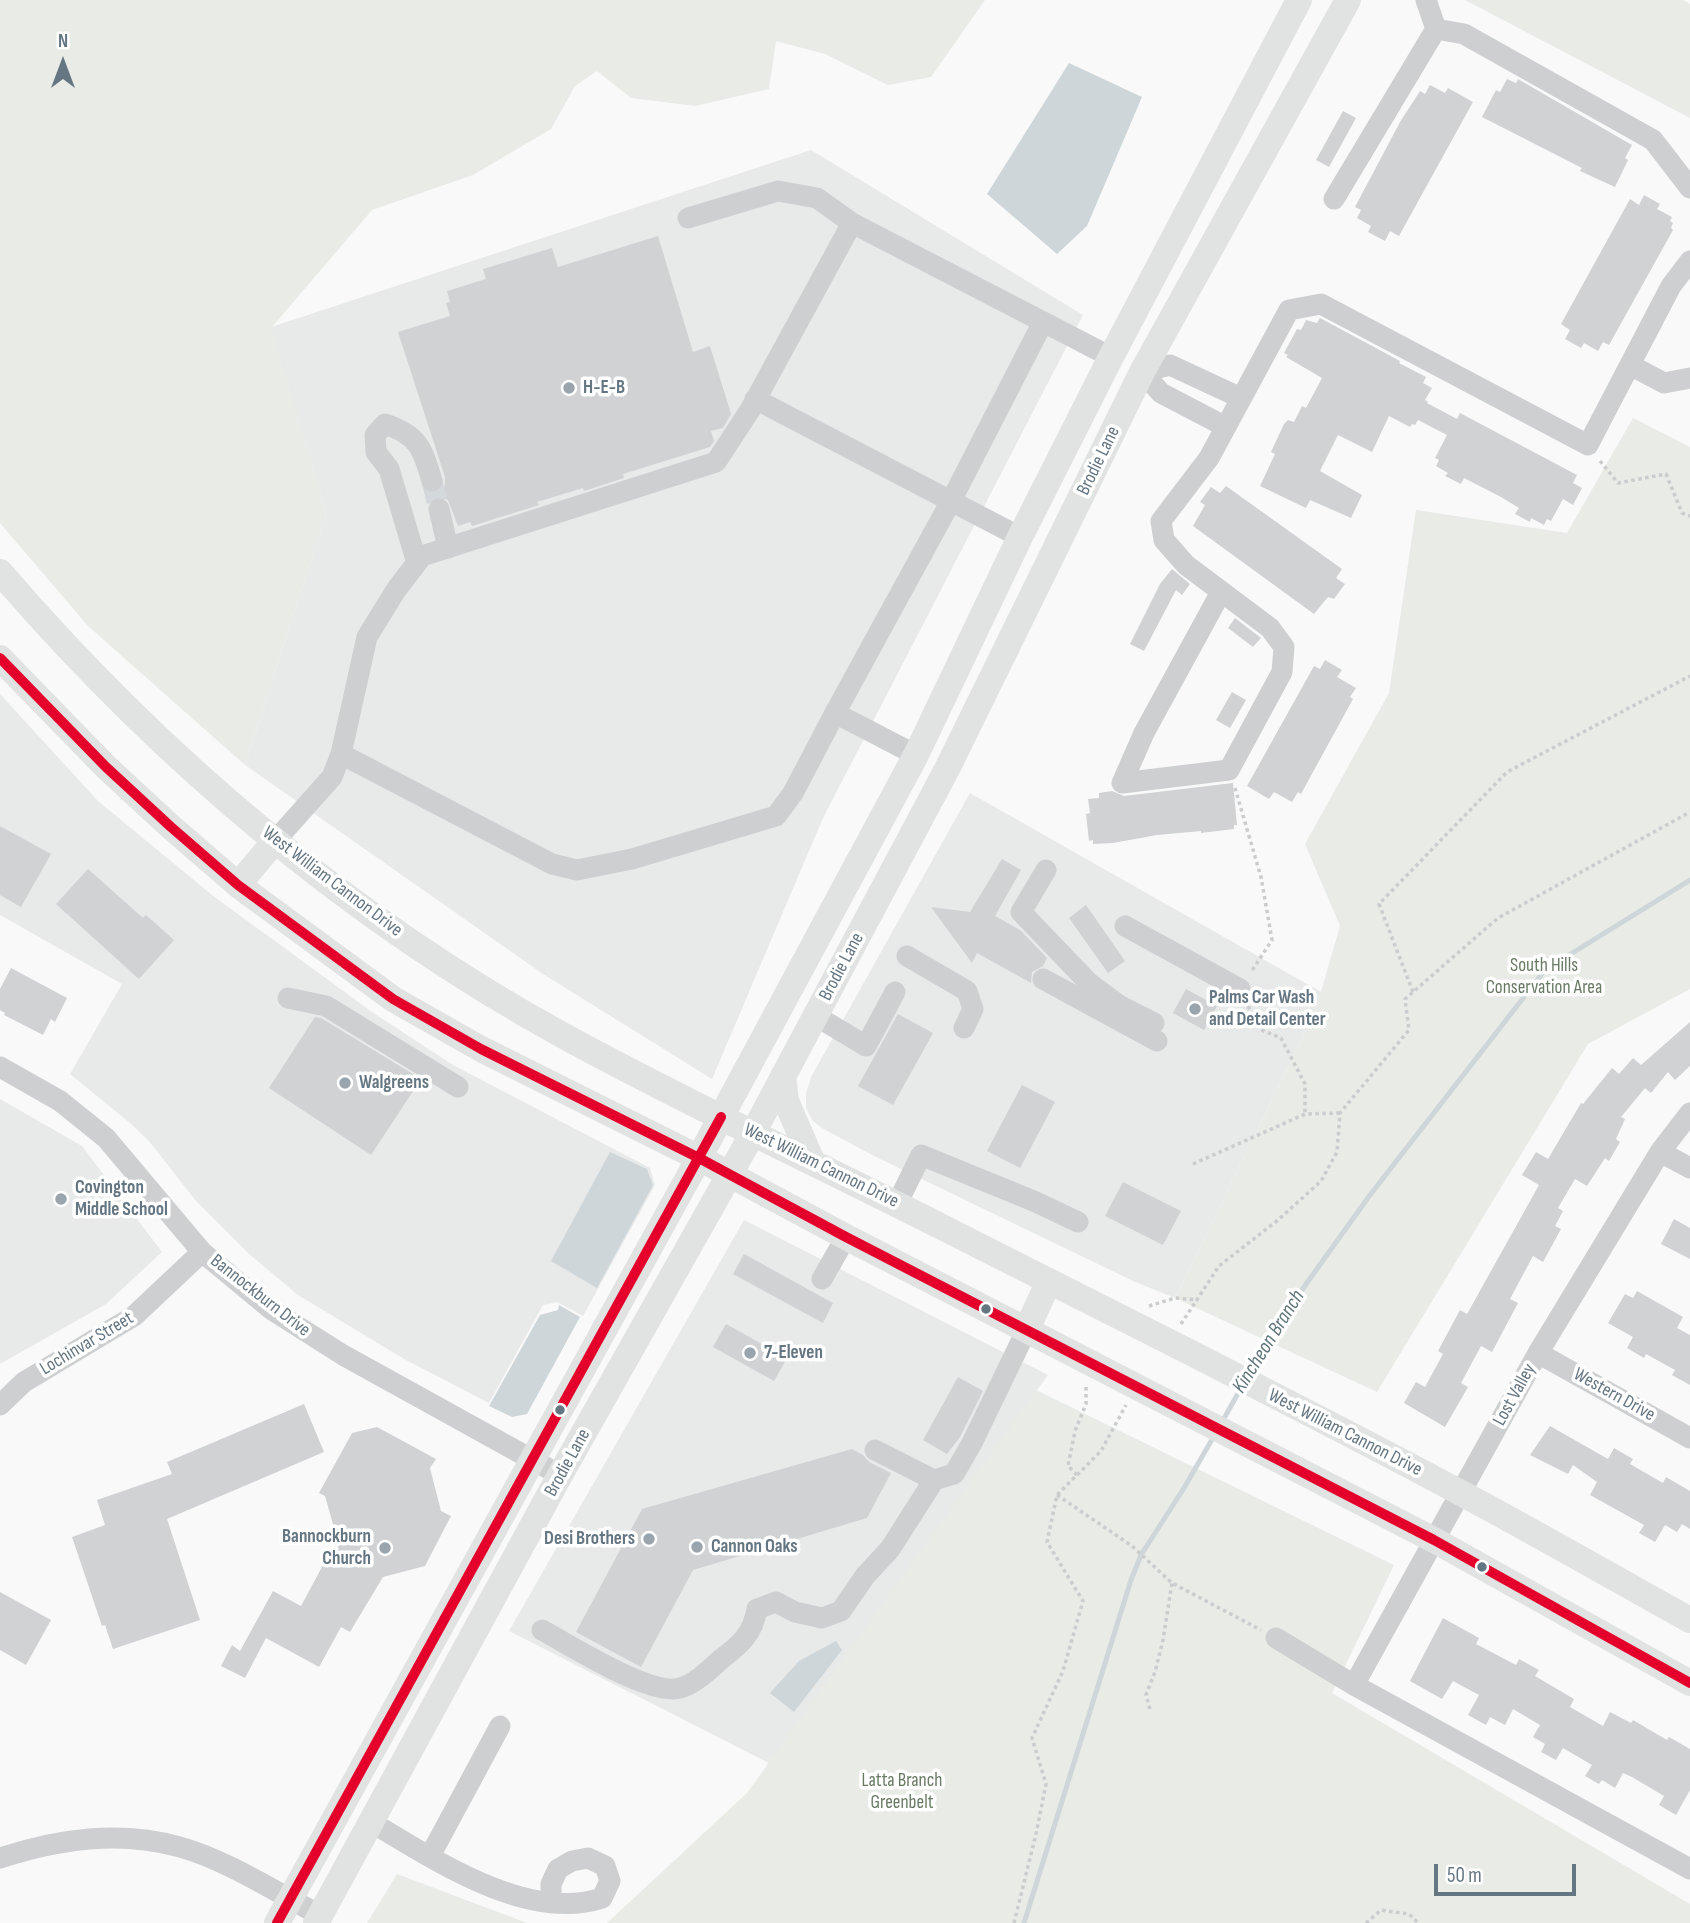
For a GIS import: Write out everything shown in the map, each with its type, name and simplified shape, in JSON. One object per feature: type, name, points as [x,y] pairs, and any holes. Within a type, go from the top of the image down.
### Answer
[{"type":"main road","name":"Brodie Lane","points":[[277,1923],[699,1158],[916,755],[1020,537],[1111,357],[1299,0]]},
{"type":"main road","name":"Brodie Lane","points":[[318,1919],[560,1475],[731,1176],[947,769],[1142,372],[1348,0]]},
{"type":"main road","points":[[1111,357],[1142,372]]},
{"type":"main road","name":"West William Cannon Drive","points":[[0,572],[36,614],[144,726],[274,842],[428,953],[563,1036],[1049,1281],[1136,1314],[1271,1395],[1460,1492],[1690,1620]]},
{"type":"main road","points":[[0,658],[106,767],[171,827],[238,885],[393,999],[481,1049],[699,1158],[1027,1329],[1096,1378],[1250,1445],[1434,1540],[1690,1684]]},
{"type":"main road","points":[[238,885],[274,842]]},
{"type":"main road","points":[[783,1076],[786,1101],[812,1161]]},
{"type":"main road","points":[[1027,1329],[1049,1281]]},
{"type":"street","points":[[1335,199],[1436,29],[1426,0]]},
{"type":"street","points":[[1436,29],[1464,34],[1653,140],[1690,187]]},
{"type":"street","points":[[688,218],[779,191],[817,198],[852,223],[1111,357]]},
{"type":"street","points":[[274,842],[332,777],[341,754],[368,637],[396,590],[422,556],[716,462],[755,399],[852,223]]},
{"type":"street","points":[[1221,592],[1144,733],[1122,783],[1230,770],[1282,672],[1284,647],[1270,628],[1186,565],[1164,540],[1161,522],[1209,458],[1289,310],[1321,304],[1588,445],[1671,286],[1690,261]]},
{"type":"street","points":[[341,754],[552,864],[577,870],[632,859],[775,816],[793,793],[951,501],[1043,322]]},
{"type":"street","points":[[1226,427],[1161,393],[1142,372],[1170,365],[1241,398]]},
{"type":"street","points":[[1630,365],[1664,383],[1690,378]]},
{"type":"street","points":[[755,399],[1020,537]]},
{"type":"street","points":[[417,563],[389,470],[376,452],[374,435],[386,424],[405,431],[423,450],[432,481]]},
{"type":"street","points":[[439,509],[448,548]]},
{"type":"street","points":[[835,713],[916,755]]},
{"type":"street","points":[[1043,979],[1155,1032],[1089,983],[1021,912],[1046,870]]},
{"type":"street","points":[[1125,926],[1240,989]]},
{"type":"street","points":[[907,957],[967,991],[973,1009],[964,1028]]},
{"type":"street","points":[[816,1016],[866,1046],[895,992]]},
{"type":"street","points":[[288,998],[326,1006],[458,1087]]},
{"type":"street","name":"Bannockburn Drive","points":[[0,1067],[60,1101],[106,1138],[202,1251],[272,1310],[305,1333],[560,1475]]},
{"type":"street","name":"Lost Valley","points":[[1354,1685],[1538,1353],[1660,1152],[1690,1113]]},
{"type":"street","points":[[1660,1152],[1690,1168]]},
{"type":"street","points":[[897,1204],[921,1155],[1078,1222]]},
{"type":"street","points":[[822,1279],[846,1237]]},
{"type":"street","name":"Lochinvar Street","points":[[0,1405],[24,1382],[134,1316],[202,1251]]},
{"type":"street","points":[[542,1630],[645,1685],[679,1689],[732,1651],[754,1628],[757,1609],[776,1602],[795,1612],[822,1618],[841,1611],[865,1576],[890,1549],[934,1480],[954,1474],[972,1443],[1027,1329]]},
{"type":"street","name":"Western Drive","points":[[1538,1353],[1690,1438]]},
{"type":"street","points":[[875,1450],[934,1480]]},
{"type":"street","points":[[1276,1638],[1354,1685],[1690,1869]]},
{"type":"street","points":[[429,1856],[500,1726]]},
{"type":"street","points":[[371,1822],[484,1884],[551,1903]]},
{"type":"street","points":[[0,1858],[65,1840],[97,1838],[128,1838],[178,1847],[203,1855],[290,1900],[318,1919]]},
{"type":"path","points":[[1588,445],[1618,483],[1666,474],[1682,513],[1690,516]]},
{"type":"path","points":[[1413,992],[1378,904],[1507,772],[1690,676]]},
{"type":"path","points":[[1230,770],[1261,877],[1272,940],[1240,989],[1259,1029],[1281,1038],[1305,1084],[1305,1114]]},
{"type":"path","points":[[1176,1332],[1219,1266],[1278,1220],[1321,1181],[1338,1152],[1340,1113],[1409,1030],[1405,999],[1498,918],[1690,812]]},
{"type":"path","points":[[1193,1164],[1305,1114],[1340,1113]]},
{"type":"path","points":[[1136,1314],[1175,1298],[1198,1300]]},
{"type":"path","points":[[1077,1475],[1068,1466],[1075,1431],[1096,1378]]},
{"type":"path","points":[[1014,1923],[1046,1784],[1032,1738],[1063,1671],[1083,1601],[1047,1542],[1057,1495],[1101,1451],[1117,1418],[1132,1396]]},
{"type":"path","points":[[1057,1495],[1132,1546],[1172,1583],[1276,1638]]},
{"type":"path","points":[[1150,1709],[1146,1695],[1163,1640],[1172,1583]]},
{"type":"path","points":[[1366,1923],[1381,1910],[1409,1914],[1418,1923]]},
{"type":"shaded area","points":[[1069,63],[1142,97],[1087,226],[1057,254],[987,194]]},
{"type":"shaded area","points":[[811,150],[1083,315],[823,818],[712,1079],[543,974],[245,765],[327,513],[271,327]]},
{"type":"shaded area","points":[[0,694],[98,801],[212,895],[372,1012],[453,1065],[650,1168],[655,1185],[583,1316],[557,1302],[543,1305],[489,1403],[404,1359],[298,1295],[249,1254],[196,1201],[149,1141],[70,1074],[122,984],[0,915]]},
{"type":"shaded area","points":[[970,793],[1321,992],[1316,1009],[1175,1298],[1133,1281],[874,1156],[822,1128],[813,1121],[806,1108],[806,1094],[811,1077]]},
{"type":"shaded area","name":"Covington Middle School","points":[[0,1099],[82,1146],[162,1252],[106,1304],[0,1364]]},
{"type":"shaded area","points":[[610,1152],[647,1169],[653,1185],[597,1288],[551,1261]]},
{"type":"shaded area","name":"Cannon Oaks","points":[[744,1220],[1048,1375],[769,1763],[509,1631]]},
{"type":"shaded area","points":[[559,1305],[580,1317],[527,1414],[512,1417],[489,1406],[540,1315],[558,1310]]},
{"type":"shaded area","points":[[836,1641],[842,1650],[794,1712],[770,1693],[799,1661]]},
{"type":"green space","points":[[0,0],[985,0],[931,77],[888,85],[825,54],[776,41],[769,89],[695,106],[631,98],[597,71],[575,86],[551,129],[473,175],[372,210],[272,327],[327,513],[245,765],[88,626],[0,523]]},
{"type":"green space","points":[[1465,0],[1683,0],[1690,4],[1690,118]]},
{"type":"green space","name":"South Hills Conservation Area","points":[[1633,418],[1690,447],[1690,989],[1588,1044],[1377,1392],[1175,1298],[1316,1009],[1340,926],[1305,844],[1389,693],[1416,510],[1567,533]]},
{"type":"green space","name":"Latta Branch Greenbelt","points":[[1036,1390],[1394,1565],[1332,1693],[1690,1904],[1690,1923],[607,1923],[747,1793]]},
{"type":"green space","points":[[397,1874],[527,1923],[367,1923]]},
{"type":"building","points":[[1507,79],[1516,83],[1518,79],[1632,145],[1615,187],[1580,171],[1582,168],[1482,117],[1496,90],[1500,92]]},
{"type":"building","points":[[1430,85],[1445,93],[1448,88],[1473,102],[1399,236],[1390,231],[1385,241],[1368,232],[1371,226],[1357,218],[1361,210],[1355,207],[1400,122],[1420,91],[1425,94]]},
{"type":"building","points":[[1343,111],[1356,118],[1329,167],[1316,160]]},
{"type":"building","points":[[1644,195],[1660,204],[1657,209],[1672,217],[1670,221],[1673,223],[1673,230],[1609,345],[1603,342],[1598,351],[1584,343],[1581,348],[1565,339],[1570,330],[1561,324],[1630,199],[1639,205]]},
{"type":"building","name":"H-E-B","points":[[658,236],[693,352],[710,346],[731,414],[723,428],[711,431],[714,441],[710,447],[623,474],[624,478],[537,502],[539,505],[472,526],[470,522],[458,526],[448,500],[437,496],[428,503],[425,492],[435,494],[441,490],[445,485],[445,477],[398,332],[450,316],[446,303],[450,302],[447,291],[486,279],[483,269],[552,248],[558,267]]},
{"type":"building","points":[[1320,318],[1426,377],[1423,383],[1432,388],[1425,400],[1427,403],[1457,419],[1460,413],[1577,475],[1573,483],[1582,488],[1573,505],[1563,499],[1551,521],[1547,519],[1544,525],[1531,518],[1530,522],[1515,514],[1519,508],[1501,497],[1464,478],[1461,484],[1445,476],[1448,473],[1436,466],[1439,460],[1435,458],[1447,435],[1418,420],[1410,427],[1389,416],[1372,452],[1338,435],[1320,471],[1362,495],[1351,518],[1310,500],[1306,508],[1260,486],[1275,454],[1271,452],[1284,424],[1288,420],[1294,422],[1302,406],[1306,408],[1322,378],[1286,357],[1288,355],[1284,353],[1297,329],[1301,330],[1306,320],[1317,323]]},
{"type":"building","points":[[1226,486],[1342,569],[1336,578],[1345,584],[1334,599],[1328,597],[1314,614],[1193,526],[1205,505],[1200,502],[1211,487],[1220,493]]},
{"type":"building","points":[[1172,569],[1190,584],[1182,595],[1176,590],[1144,651],[1130,644],[1160,584]]},
{"type":"building","points":[[1235,618],[1261,638],[1253,647],[1228,628]]},
{"type":"building","points":[[1325,660],[1342,670],[1337,677],[1356,688],[1350,697],[1353,699],[1301,794],[1298,792],[1292,802],[1274,792],[1269,799],[1247,786],[1314,666],[1320,669]]},
{"type":"building","points":[[1232,692],[1246,700],[1230,728],[1216,720]]},
{"type":"building","points":[[1233,783],[1237,825],[1234,825],[1234,829],[1157,835],[1113,843],[1093,844],[1093,840],[1089,841],[1086,814],[1090,813],[1088,799],[1099,798],[1099,793],[1112,791],[1124,796]]},
{"type":"building","points":[[0,826],[51,854],[21,907],[0,895]]},
{"type":"building","points":[[1002,859],[1021,870],[995,916],[1020,930],[1047,958],[1043,966],[1032,972],[1031,983],[977,953],[972,963],[931,907],[970,912]]},
{"type":"building","points":[[88,869],[143,918],[146,915],[174,940],[139,979],[56,904]]},
{"type":"building","points":[[1086,905],[1125,961],[1108,973],[1069,918]]},
{"type":"building","points":[[11,968],[67,998],[55,1022],[51,1019],[43,1035],[4,1015],[0,1010],[0,989]]},
{"type":"building","name":"Palms Car Wash and Detail Center","points":[[1186,989],[1217,1006],[1204,1030],[1173,1013]]},
{"type":"building","points":[[898,1014],[933,1033],[893,1105],[858,1086]]},
{"type":"building","name":"Walgreens","points":[[315,1017],[321,1018],[421,1079],[371,1155],[269,1088]]},
{"type":"building","points":[[1690,1022],[1690,1066],[1675,1080],[1668,1072],[1651,1093],[1645,1088],[1621,1117],[1625,1119],[1616,1139],[1620,1142],[1609,1161],[1605,1158],[1587,1186],[1575,1179],[1558,1208],[1563,1211],[1555,1226],[1561,1229],[1543,1262],[1533,1256],[1510,1299],[1518,1303],[1492,1352],[1481,1346],[1461,1383],[1468,1387],[1445,1427],[1404,1403],[1416,1382],[1425,1387],[1443,1354],[1438,1351],[1460,1310],[1467,1314],[1539,1185],[1522,1175],[1536,1152],[1548,1159],[1581,1103],[1583,1104],[1612,1068],[1619,1074],[1633,1058],[1641,1065]]},
{"type":"building","points":[[1022,1085],[1055,1102],[1020,1168],[987,1151]]},
{"type":"building","points":[[1123,1182],[1181,1211],[1163,1245],[1105,1216]]},
{"type":"building","points":[[1674,1219],[1690,1228],[1690,1259],[1661,1244]]},
{"type":"building","points":[[744,1254],[833,1303],[823,1323],[733,1274]]},
{"type":"building","points":[[1637,1291],[1683,1317],[1677,1328],[1690,1335],[1690,1385],[1672,1375],[1675,1370],[1646,1354],[1644,1358],[1627,1348],[1633,1337],[1608,1323],[1625,1294],[1633,1298]]},
{"type":"building","name":"7-Eleven","points":[[726,1324],[787,1358],[774,1381],[713,1347]]},
{"type":"building","points":[[958,1377],[983,1391],[960,1437],[947,1454],[923,1440]]},
{"type":"building","points":[[304,1404],[324,1452],[167,1519],[200,1620],[113,1649],[105,1625],[102,1626],[72,1537],[105,1525],[97,1500],[172,1474],[167,1462]]},
{"type":"building","points":[[1550,1426],[1608,1459],[1614,1448],[1633,1459],[1630,1464],[1663,1483],[1666,1477],[1690,1491],[1690,1529],[1682,1524],[1677,1532],[1665,1525],[1655,1542],[1639,1533],[1644,1525],[1590,1495],[1597,1482],[1573,1465],[1568,1474],[1530,1455]]},
{"type":"building","name":"Bannockburn Church","points":[[377,1427],[436,1459],[430,1468],[441,1511],[451,1516],[425,1566],[383,1577],[350,1632],[341,1627],[319,1667],[266,1638],[245,1678],[221,1666],[232,1645],[240,1651],[273,1591],[301,1606],[323,1565],[327,1567],[339,1545],[325,1496],[319,1493],[352,1433]]},
{"type":"building","name":"Cannon Oaks","points":[[852,1449],[869,1462],[891,1473],[867,1518],[693,1570],[641,1667],[576,1632],[642,1509]]},
{"type":"building","points":[[0,1592],[51,1620],[26,1665],[0,1650]]},
{"type":"building","points":[[1443,1618],[1479,1638],[1476,1644],[1516,1665],[1519,1659],[1539,1670],[1535,1676],[1574,1699],[1570,1707],[1603,1726],[1610,1712],[1631,1723],[1633,1720],[1667,1740],[1669,1737],[1690,1749],[1690,1790],[1676,1815],[1659,1805],[1664,1796],[1632,1777],[1623,1773],[1615,1788],[1602,1780],[1599,1784],[1585,1776],[1592,1765],[1563,1748],[1556,1760],[1541,1752],[1545,1744],[1533,1737],[1540,1725],[1513,1709],[1505,1725],[1490,1717],[1486,1725],[1468,1715],[1479,1695],[1453,1681],[1442,1699],[1410,1681]]},
{"type":"waterway","name":"Kincheon Branch","points":[[1250,1373],[1281,1319],[1370,1195],[1545,970],[1690,880]]},
{"type":"waterway","name":"Kincheon Branch","points":[[1222,1422],[1241,1388]]},
{"type":"waterway","name":"Kincheon Branch","points":[[1024,1923],[1131,1580],[1141,1555],[1214,1436]]},
{"type":"tunnel","points":[[432,481],[439,509]]},
{"type":"transit line","points":[[0,658],[106,767],[171,827],[238,885],[393,999],[481,1049],[699,1158],[846,1237],[1434,1540],[1690,1683]]},
{"type":"transit line","points":[[277,1923],[721,1117]]},
{"type":"place","name":"H-E-B","points":[[569,388]]},
{"type":"place","name":"Palms Car Wash and Detail Center","points":[[1195,1009]]},
{"type":"place","name":"Walgreens","points":[[345,1083]]},
{"type":"place","name":"Covington Middle School","points":[[61,1199]]},
{"type":"place","name":"7-Eleven","points":[[750,1353]]},
{"type":"place","name":"Desi Brothers","points":[[649,1539]]},
{"type":"place","name":"Cannon Oaks","points":[[697,1547]]},
{"type":"place","name":"Bannockburn Church","points":[[385,1548]]}]
